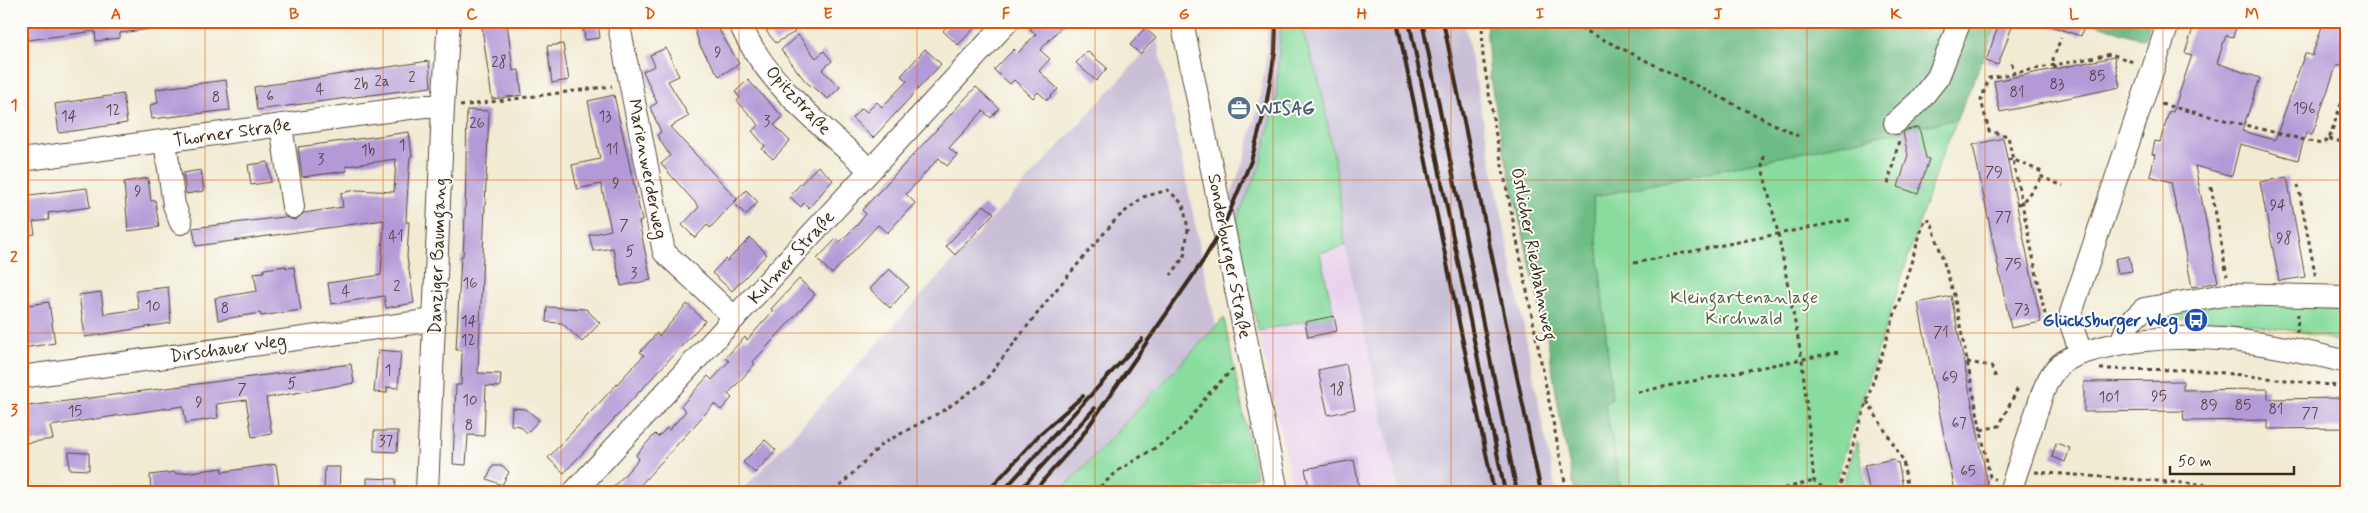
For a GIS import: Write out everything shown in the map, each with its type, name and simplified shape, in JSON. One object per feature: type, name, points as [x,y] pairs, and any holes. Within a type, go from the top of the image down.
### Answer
[{"type":"street","name":"Danziger Baumgang","points":[[427,492],[443,106],[449,21]]},
{"type":"street","name":"Marienwerderweg","points":[[618,21],[664,252],[735,318]]},
{"type":"street","name":"Opitzstraße","points":[[739,21],[743,32],[773,76],[805,110],[870,170]]},
{"type":"street","name":"Kulmer Straße","points":[[574,492],[1008,21]]},
{"type":"street","name":"Sonderburger Straße","points":[[1182,21],[1277,492]]},
{"type":"street","points":[[1894,122],[1920,100],[1938,77],[1960,21]]},
{"type":"street","points":[[2081,353],[2071,324],[2071,312],[2169,21]]},
{"type":"street","name":"Thorner Straße","points":[[21,160],[424,106],[443,106]]},
{"type":"street","points":[[281,125],[293,207]]},
{"type":"street","points":[[166,141],[174,204],[181,223]]},
{"type":"street","points":[[2121,343],[2128,324],[2144,309],[2230,294],[2347,297]]},
{"type":"street","name":"Dirschauer Weg","points":[[21,377],[434,320]]},
{"type":"street","points":[[2010,492],[2046,386],[2052,374],[2066,360],[2081,353],[2121,343],[2188,337],[2220,338],[2254,341],[2347,362]]},
{"type":"path","name":"Östlicher Riedbahnweg","points":[[1482,21],[1483,56],[1495,130],[1567,492]]},
{"type":"path","points":[[1566,21],[1798,136]]},
{"type":"path","points":[[2054,67],[2053,59],[2060,38]]},
{"type":"path","points":[[2071,324],[2047,324],[2008,136],[1989,131],[1981,100],[1989,78],[2014,75],[2111,54],[2154,68]]},
{"type":"path","points":[[2012,63],[2014,75]]},
{"type":"path","points":[[443,106],[461,106],[630,83]]},
{"type":"path","points":[[2329,139],[2347,87]]},
{"type":"path","points":[[2143,99],[2317,144],[2329,139],[2347,143]]},
{"type":"path","points":[[1888,184],[1900,144],[1894,122]]},
{"type":"path","points":[[1764,156],[1762,167],[1778,234],[1802,360],[1814,481],[1829,492]]},
{"type":"path","points":[[2008,160],[2012,159],[2042,172],[2042,177],[2022,203],[2017,204]]},
{"type":"path","points":[[2042,177],[2063,186]]},
{"type":"path","points":[[2296,349],[2309,295],[2298,185]]},
{"type":"path","points":[[2211,187],[2230,294]]},
{"type":"path","points":[[834,492],[882,444],[946,409],[984,382],[1050,297],[1116,219],[1144,196],[1168,190],[1183,204],[1188,229],[1184,257],[1171,275]]},
{"type":"path","points":[[1634,263],[1852,219]]},
{"type":"path","points":[[1838,492],[1925,219],[1931,220],[1954,295],[1957,321],[1981,430],[1984,456],[1990,477],[1998,481],[1994,487],[1977,492]]},
{"type":"path","points":[[2026,252],[2032,250]]},
{"type":"path","points":[[2036,296],[2041,295]]},
{"type":"path","points":[[1638,392],[1838,352]]},
{"type":"path","points":[[2081,353],[2087,369],[2197,370],[2347,387]]},
{"type":"path","points":[[1094,492],[1119,470],[1171,438],[1187,423],[1209,393],[1238,363]]},
{"type":"path","points":[[1966,364],[1991,366],[1997,380]]},
{"type":"path","points":[[1981,430],[2000,426],[2018,388]]},
{"type":"path","points":[[1867,401],[1903,460],[1904,483],[1908,492]]},
{"type":"path","points":[[2017,471],[2246,490],[2306,492]]},
{"type":"path","points":[[1769,492],[1814,481]]},
{"type":"path","points":[[2162,492],[2166,482]]},
{"type":"path","points":[[1791,486],[1792,492]]},
{"type":"shaded area","points":[[1268,21],[1281,21],[1276,100],[1260,166],[1235,223],[1230,198],[1246,154],[1259,101],[1267,53]]},
{"type":"shaded area","points":[[1299,21],[1464,21],[1556,492],[1399,492],[1345,246],[1337,173]]},
{"type":"shaded area","points":[[1157,39],[1216,326],[1062,492],[741,492]]},
{"type":"shaded area","points":[[1345,246],[1399,492],[1294,492],[1258,331],[1334,315],[1319,253]]},
{"type":"green space","points":[[1281,21],[1299,21],[1320,85],[1337,173],[1345,246],[1320,253],[1334,315],[1258,331],[1235,223],[1260,166],[1276,100]]},
{"type":"green space","points":[[1486,21],[1999,21],[1957,119],[1593,197],[1612,399],[1605,403],[1622,492],[1575,492],[1562,430],[1548,342],[1505,156],[1490,79]]},
{"type":"green space","points":[[2086,21],[2151,21],[2145,40]]},
{"type":"green space","name":"Kleingartenanlage Kirchwald","points":[[1957,119],[1938,165],[1832,492],[1622,492],[1605,403],[1612,399],[1593,197]]},
{"type":"green space","points":[[2225,303],[2347,304],[2347,344],[2307,333],[2232,321],[2162,319],[2154,313]]},
{"type":"green space","points":[[1224,318],[1256,477],[1182,492],[1060,492]]},
{"type":"green space","points":[[1857,441],[1867,492],[1840,492]]},
{"type":"building","points":[[21,21],[148,21],[149,29],[120,33],[120,38],[96,41],[95,31],[21,41]]},
{"type":"building","points":[[481,21],[507,21],[513,71],[519,70],[522,95],[492,99]]},
{"type":"building","points":[[692,21],[714,21],[739,64],[719,76],[700,46]]},
{"type":"building","points":[[787,21],[795,32],[776,43],[766,31]]},
{"type":"building","points":[[951,21],[981,21],[958,45],[943,31]]},
{"type":"building","points":[[1037,21],[1067,21],[1040,50],[1050,59],[1039,71],[1058,89],[1047,100],[1038,92],[1033,98],[1014,80],[1010,84],[994,70],[1014,49],[1018,53],[1036,34],[1030,29]]},
{"type":"building","points":[[2000,21],[2014,21],[1998,65],[1986,61]]},
{"type":"building","points":[[2045,21],[2086,21],[2081,36],[2044,24]]},
{"type":"building","points":[[2192,21],[2238,21],[2233,37],[2226,35],[2217,63],[2260,78],[2242,131],[2275,140],[2305,53],[2312,56],[2324,21],[2347,21],[2347,56],[2343,66],[2337,64],[2312,135],[2306,132],[2298,160],[2240,144],[2232,176],[2195,166],[2218,282],[2192,287],[2171,182],[2150,176],[2155,155],[2152,154],[2155,141],[2160,142],[2169,111],[2173,112],[2192,55],[2185,53],[2194,25]]},
{"type":"building","points":[[598,24],[600,38],[585,40],[583,26]]},
{"type":"building","points":[[1145,28],[1156,38],[1140,54],[1130,45]]},
{"type":"building","points":[[798,35],[816,58],[824,51],[832,61],[822,70],[840,87],[828,99],[806,82],[781,50]]},
{"type":"building","points":[[563,44],[569,80],[552,83],[547,46]]},
{"type":"building","points":[[666,48],[679,76],[668,81],[689,116],[670,127],[737,199],[710,228],[707,225],[695,238],[682,225],[699,207],[661,164],[670,156],[657,135],[661,132],[650,107],[657,103],[643,71],[655,66],[650,55]]},
{"type":"building","points":[[925,49],[941,64],[873,138],[852,118],[862,108],[867,112],[877,102],[882,107],[907,81],[901,76]]},
{"type":"building","points":[[1087,51],[1107,68],[1096,81],[1076,63]]},
{"type":"building","points":[[2114,57],[2120,87],[2000,112],[1994,81]]},
{"type":"building","points":[[429,61],[431,87],[257,110],[254,87]]},
{"type":"building","points":[[226,80],[230,110],[152,119],[150,105],[158,103],[156,89]]},
{"type":"building","points":[[748,80],[783,117],[774,125],[790,141],[773,159],[762,149],[765,146],[752,131],[759,125],[737,101],[740,98],[735,92]]},
{"type":"building","points":[[976,87],[999,108],[991,118],[983,111],[949,148],[957,155],[947,166],[939,158],[906,194],[915,203],[887,233],[878,225],[832,274],[817,259],[836,239],[840,242],[858,224],[866,214],[862,210]]},
{"type":"building","points":[[123,94],[127,123],[59,133],[55,104]]},
{"type":"building","points":[[614,95],[642,221],[639,222],[651,280],[621,286],[613,248],[593,251],[589,235],[611,230],[601,184],[577,189],[572,165],[600,159],[588,101]]},
{"type":"building","points":[[467,110],[489,111],[478,373],[501,374],[500,387],[486,386],[484,436],[468,435],[466,465],[453,464],[456,385],[461,385],[462,350],[456,350],[465,217]]},
{"type":"building","points":[[1919,127],[1926,158],[1929,159],[1918,194],[1898,187],[1908,155],[1903,133]]},
{"type":"building","points":[[409,132],[412,156],[410,157],[406,222],[409,222],[407,257],[414,303],[386,308],[384,296],[331,304],[328,283],[381,275],[384,220],[196,246],[193,228],[284,217],[295,220],[304,213],[343,207],[341,193],[356,190],[394,192],[396,159],[346,166],[347,171],[302,177],[298,147]]},
{"type":"building","points":[[2003,138],[2041,322],[2011,328],[1973,145]]},
{"type":"building","points":[[268,162],[271,182],[251,185],[248,165]]},
{"type":"building","points":[[818,166],[833,180],[809,208],[804,203],[801,207],[789,196]]},
{"type":"building","points":[[201,170],[204,191],[186,194],[183,173]]},
{"type":"building","points":[[2287,177],[2305,277],[2279,281],[2260,182]]},
{"type":"building","points":[[148,178],[151,201],[155,200],[159,227],[128,231],[124,182]]},
{"type":"building","points":[[87,188],[90,207],[48,213],[49,220],[33,222],[35,234],[21,236],[21,193],[29,193],[30,195]]},
{"type":"building","points":[[746,190],[758,202],[746,215],[734,203]]},
{"type":"building","points":[[984,205],[994,213],[955,255],[946,246]]},
{"type":"building","points":[[750,238],[767,254],[732,291],[712,273]]},
{"type":"building","points":[[2129,256],[2132,271],[2118,273],[2115,259]]},
{"type":"building","points":[[286,266],[286,268],[294,267],[301,310],[261,316],[260,313],[218,320],[215,298],[257,291],[254,273],[264,272],[264,269]]},
{"type":"building","points":[[889,269],[909,287],[890,308],[870,289]]},
{"type":"building","points":[[799,279],[815,294],[753,362],[755,364],[728,394],[732,398],[721,410],[714,404],[634,492],[609,492],[639,459],[636,455],[655,434],[658,437],[667,428],[669,430],[686,411],[681,406],[708,376],[712,380],[729,361],[725,358],[745,337],[747,340],[773,311],[771,309]]},
{"type":"building","points":[[168,287],[171,323],[85,337],[79,295],[101,292],[104,314],[139,309],[136,291]]},
{"type":"building","points":[[1951,296],[1988,485],[1955,491],[1918,303]]},
{"type":"building","points":[[49,302],[55,343],[23,348],[21,345],[21,306]]},
{"type":"building","points":[[687,304],[705,321],[564,473],[548,458],[644,355],[640,352],[657,333],[659,336]]},
{"type":"building","points":[[547,307],[586,309],[600,323],[582,342],[562,323],[546,322]]},
{"type":"building","points":[[1334,316],[1337,331],[1308,337],[1305,322]]},
{"type":"building","points":[[378,350],[401,352],[398,388],[387,387],[387,393],[374,392]]},
{"type":"building","points":[[351,364],[354,383],[266,398],[272,434],[252,437],[246,400],[216,404],[218,418],[186,423],[183,406],[50,426],[53,439],[26,443],[21,407]]},
{"type":"building","points":[[1346,364],[1355,409],[1328,415],[1318,370]]},
{"type":"building","points":[[2183,381],[2183,390],[2268,389],[2268,399],[2347,398],[2347,428],[2268,429],[2268,420],[2184,421],[2183,411],[2084,412],[2084,382]]},
{"type":"building","points":[[512,408],[526,409],[539,420],[527,433],[520,426],[511,425]]},
{"type":"building","points":[[374,431],[398,431],[397,452],[374,451]]},
{"type":"building","points":[[765,440],[776,450],[755,473],[743,462]]},
{"type":"building","points":[[2056,443],[2070,448],[2065,462],[2052,457]]},
{"type":"building","points":[[69,452],[89,453],[89,470],[69,469]]},
{"type":"building","points":[[1894,459],[1896,463],[1898,462],[1904,492],[1870,492],[1864,465]]},
{"type":"building","points":[[1354,460],[1360,492],[1310,492],[1305,469]]},
{"type":"building","points":[[276,464],[280,492],[151,492],[150,475],[175,472],[176,474],[222,468],[222,472]]},
{"type":"building","points":[[493,466],[503,466],[509,472],[502,485],[487,479]]},
{"type":"building","points":[[325,467],[340,467],[339,492],[324,492]]},
{"type":"building","points":[[367,478],[396,479],[395,492],[367,492]]},
{"type":"railway","points":[[1033,492],[1079,440],[1203,261],[1224,225],[1251,161],[1266,106],[1275,52],[1276,21]]},
{"type":"railway","points":[[1397,21],[1494,492]]},
{"type":"railway","points":[[1409,21],[1505,492]]},
{"type":"railway","points":[[1422,21],[1517,492]]},
{"type":"railway","points":[[1443,21],[1541,492]]},
{"type":"railway","points":[[1002,492],[1142,339]]},
{"type":"railway","points":[[987,492],[1039,435],[1083,396]]},
{"type":"railway","points":[[1018,492],[1095,408]]},
{"type":"place","name":"WISAG","points":[[1239,108]]},
{"type":"place","name":"Glücksburger Weg","points":[[2196,320]]}]
